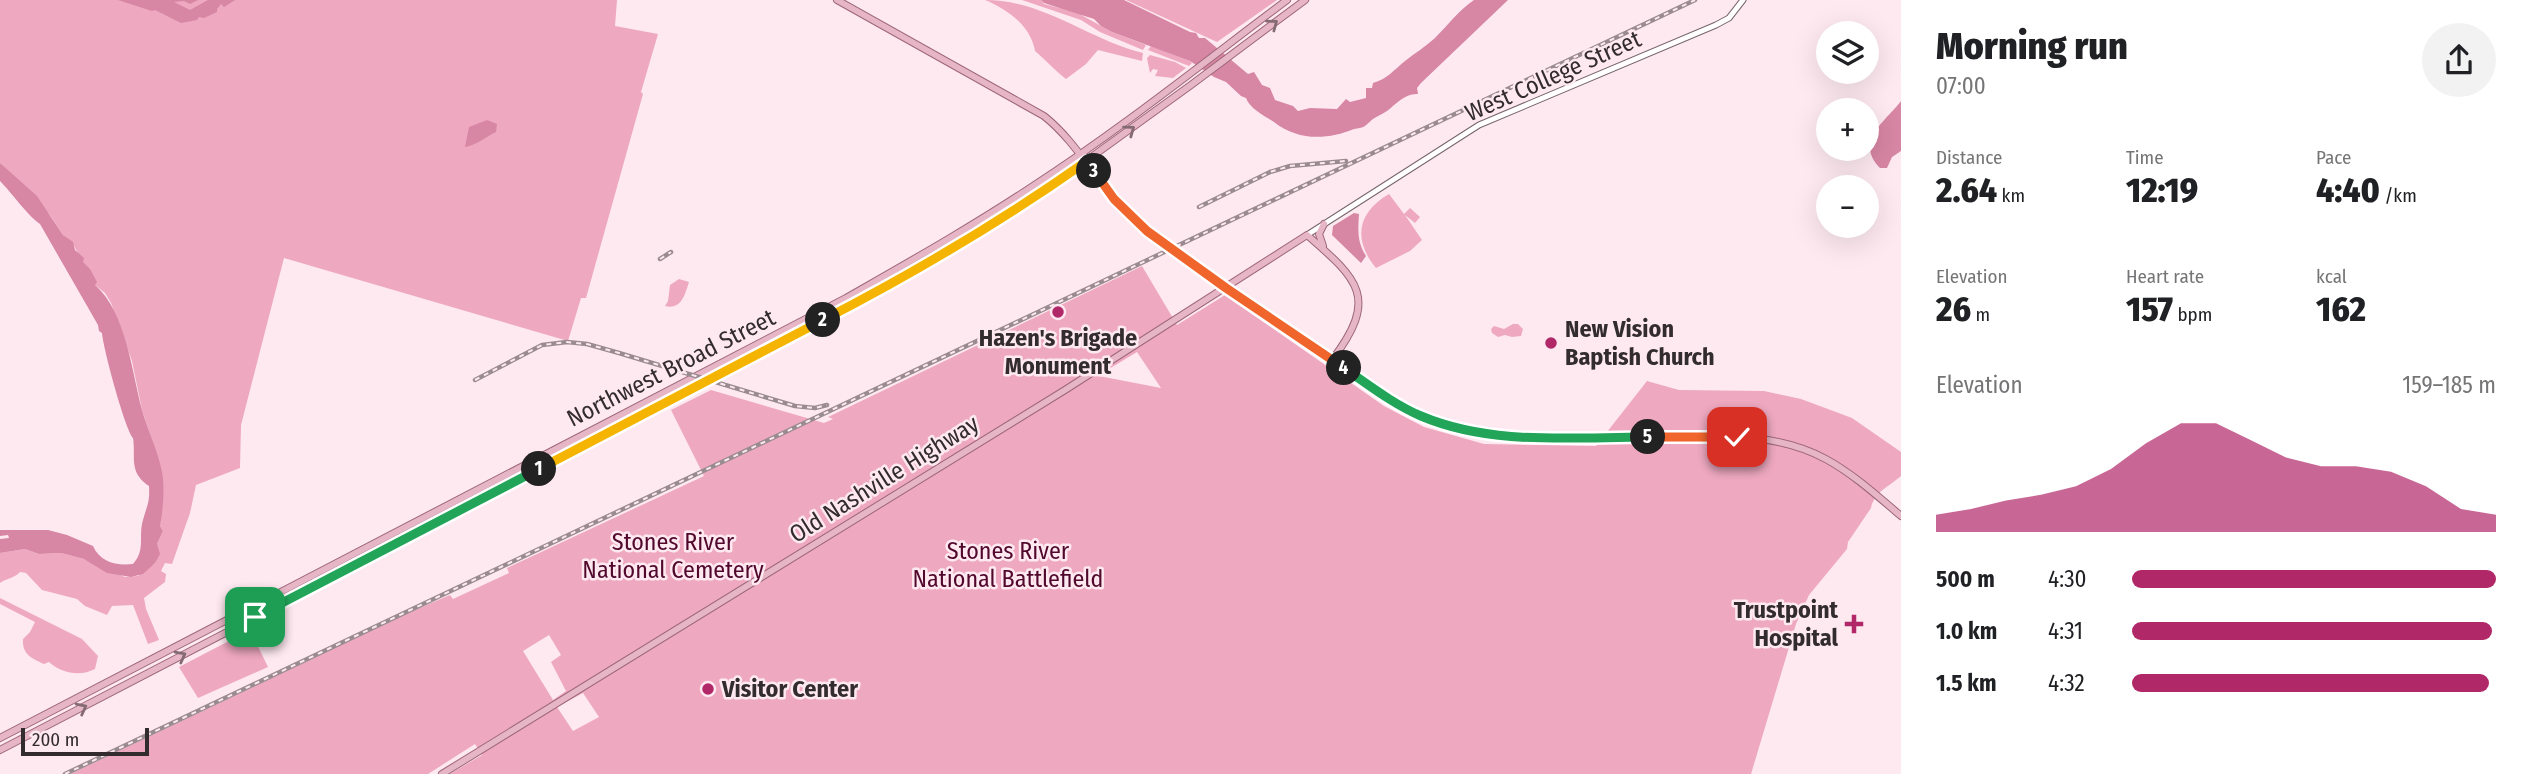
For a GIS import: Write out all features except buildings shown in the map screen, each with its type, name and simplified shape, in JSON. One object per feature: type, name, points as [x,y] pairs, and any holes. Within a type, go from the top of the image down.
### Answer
[{"type":"main road","points":[[837,0],[1044,116],[1087,161],[1114,199],[1147,231],[1402,407],[1467,432],[1518,437],[1737,437],[1787,443],[1809,450],[1852,473],[1901,516]]},
{"type":"main road","name":"Northwest Broad Street","points":[[0,738],[821,311],[932,250],[1034,186],[1287,0]]},
{"type":"main road","name":"Northwest Broad Street","points":[[0,750],[606,435],[937,259],[1032,200],[1305,0]]},
{"type":"main road","points":[[1324,224],[1319,234],[1326,251]]},
{"type":"main road","points":[[968,227],[974,236]]},
{"type":"main road","points":[[1307,235],[1346,270],[1355,285],[1357,318],[1352,332],[1332,360]]},
{"type":"main road","name":"Old Nashville Highway","points":[[442,774],[1065,390],[1307,235]]},
{"type":"main road","points":[[932,250],[937,259]]},
{"type":"main road","points":[[872,283],[877,292]]},
{"type":"main road","points":[[821,311],[825,319]]},
{"type":"main road","points":[[748,349],[752,358]]},
{"type":"main road","points":[[688,380],[693,389]]},
{"type":"main road","points":[[601,425],[606,435]]},
{"type":"main road","points":[[510,472],[515,481]]},
{"type":"main road","points":[[412,524],[417,533]]},
{"type":"main road","points":[[356,551],[362,562]]},
{"type":"main road","points":[[250,608],[255,617]]},
{"type":"main road","points":[[115,678],[120,688]]},
{"type":"street","name":"West College Street","points":[[1307,235],[1479,125],[1716,25],[1729,18],[1743,0]]},
{"type":"green space","points":[[0,0],[617,0],[615,26],[658,34],[586,298],[581,298],[568,341],[284,258],[241,425],[240,468],[196,485],[190,513],[172,564],[165,563],[161,571],[166,574],[165,582],[144,598],[159,640],[148,644],[133,605],[112,606],[107,615],[85,606],[77,599],[42,590],[26,573],[20,572],[0,583],[0,553],[25,549],[39,554],[61,553],[84,559],[125,577],[138,576],[155,563],[157,544],[163,531],[160,526],[163,491],[132,361],[111,303],[105,293],[95,285],[73,244],[63,235],[50,215],[0,163]]},
{"type":"green space","points":[[985,0],[1027,6],[1047,13],[1123,47],[1143,53],[1142,61],[1098,50],[1086,64],[1066,79],[1035,51],[1029,34],[1017,20],[1002,8]]},
{"type":"green space","points":[[1022,0],[1041,0],[1044,4],[1076,12],[1112,32],[1146,45],[1143,50],[1100,32],[1081,20]]},
{"type":"green space","points":[[1126,0],[1277,0],[1217,42]]},
{"type":"green space","points":[[1151,46],[1192,63],[1189,66],[1148,50]]},
{"type":"green space","points":[[1150,55],[1186,68],[1173,78],[1155,76],[1158,70],[1153,69],[1150,73],[1147,58]]},
{"type":"green space","points":[[1389,194],[1404,214],[1410,208],[1420,217],[1415,223],[1405,215],[1422,240],[1410,251],[1376,268],[1364,247],[1362,227],[1371,209]]},
{"type":"green space","name":"Stones River National Battlefield","points":[[1142,266],[1177,325],[1225,295],[1384,406],[1424,427],[1484,444],[1596,446],[1647,381],[1679,390],[1764,391],[1801,399],[1852,418],[1901,452],[1901,476],[1875,498],[1848,542],[1847,549],[1809,595],[1796,624],[1751,774],[450,774],[482,755],[475,744],[428,774],[70,774],[410,612],[450,595],[453,599],[509,573],[507,568],[704,476],[671,410],[711,390],[824,423],[833,419],[828,417]],"holes":[[[1137,352],[1161,388],[1099,376],[1099,375]],[[549,635],[561,655],[551,662],[566,691],[553,700],[523,651]],[[583,693],[599,717],[573,731],[557,707]]]},
{"type":"green space","points":[[679,279],[689,282],[684,296],[675,306],[665,306],[670,285]]},
{"type":"green space","points":[[1518,324],[1523,329],[1521,336],[1498,337],[1492,333],[1494,326],[1504,329]]},
{"type":"green space","points":[[0,598],[82,639],[98,656],[95,669],[71,673],[31,657],[24,648],[23,639],[35,622],[0,604]]},
{"type":"green space","points":[[250,630],[268,667],[198,698],[179,667]]},
{"type":"shaded area","points":[[118,0],[198,0],[190,4],[184,1],[174,2],[190,10],[208,0],[235,0],[224,7],[221,4],[217,12],[204,18],[181,23],[155,10]]},
{"type":"shaded area","points":[[1041,0],[1124,0],[1196,33],[1199,38],[1205,38],[1248,74],[1254,72],[1262,85],[1270,88],[1275,100],[1293,106],[1298,111],[1310,108],[1337,109],[1346,99],[1350,102],[1366,98],[1366,88],[1372,88],[1373,83],[1386,77],[1431,41],[1474,0],[1508,0],[1421,83],[1417,88],[1418,94],[1405,97],[1363,127],[1313,137],[1283,128],[1254,109],[1246,98],[1226,82],[1190,61],[1112,32],[1094,19]]},
{"type":"shaded area","points":[[1901,101],[1901,151],[1892,157],[1887,168],[1880,168],[1875,161],[1879,161],[1881,124]]},
{"type":"shaded area","points":[[487,120],[497,124],[496,132],[465,147],[469,127]]},
{"type":"shaded area","points":[[0,163],[37,196],[63,235],[73,242],[75,250],[84,258],[83,262],[97,282],[95,285],[106,297],[121,326],[142,410],[163,478],[160,526],[163,531],[157,544],[160,554],[143,574],[131,577],[107,573],[84,559],[61,553],[39,554],[25,549],[0,553],[0,539],[9,538],[8,535],[0,536],[0,530],[48,530],[93,546],[100,556],[109,562],[133,564],[141,548],[149,486],[138,475],[134,463],[133,438],[115,388],[102,333],[40,224],[0,181]]},
{"type":"shaded area","points":[[1354,213],[1359,214],[1358,231],[1366,256],[1361,263],[1332,235],[1333,226]]},
{"type":"railway","points":[[65,774],[1695,0]]},
{"type":"railway","points":[[1199,207],[1270,172],[1290,166],[1346,161]]},
{"type":"railway","points":[[660,259],[671,252]]},
{"type":"railway","points":[[475,380],[542,345],[567,342],[587,344],[795,406],[815,408],[827,405]]},
{"type":"place","name":"Hazen's Brigade Monument","points":[[1058,312]]},
{"type":"place","name":"New Vision Baptish Church","points":[[1551,343]]},
{"type":"place","name":"Trustpoint Hospital","points":[[1854,624]]},
{"type":"place","name":"Visitor Center","points":[[708,689]]},
{"type":"route","points":[[255,617],[877,292],[937,259],[1032,200],[1087,161],[1114,199],[1147,231],[1377,391],[1402,407],[1441,424],[1493,436],[1737,437]]},
{"type":"park label","name":"Stones River National Cemetery","points":[[673,556]]}]
